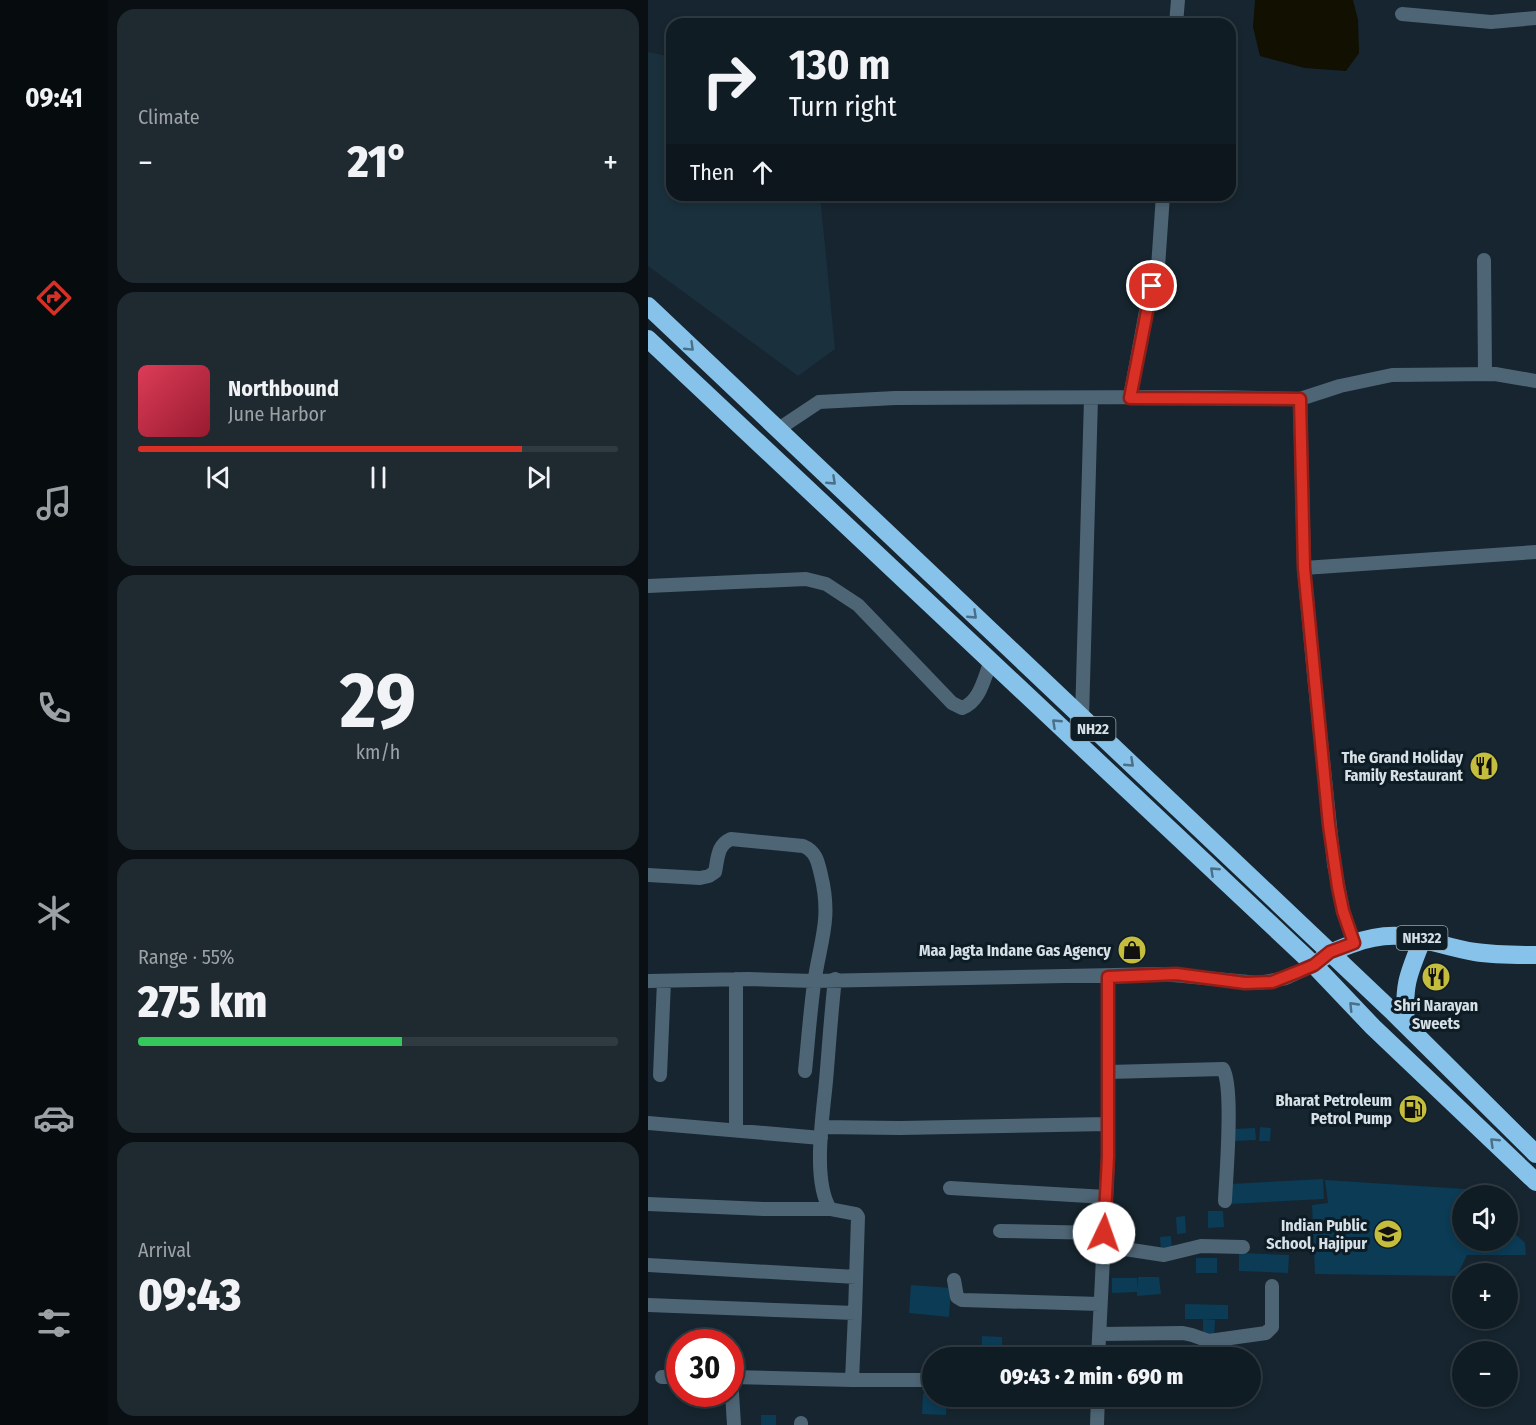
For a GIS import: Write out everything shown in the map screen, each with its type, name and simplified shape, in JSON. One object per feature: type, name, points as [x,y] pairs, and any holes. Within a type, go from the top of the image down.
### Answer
[{"type":"highway","name":"NH22","points":[[648,306],[1330,952],[1536,1154]]},
{"type":"highway","name":"NH22","points":[[648,339],[1314,965],[1373,1027],[1536,1182]]},
{"type":"highway","name":"NH322","points":[[1314,965],[1330,952],[1376,936],[1392,935],[1423,938],[1474,952],[1536,955]]},
{"type":"highway","points":[[1406,1025],[1404,996],[1406,983],[1423,938]]},
{"type":"street","points":[[1176,18],[1178,0]]},
{"type":"street","points":[[1402,14],[1491,22],[1536,18]]},
{"type":"street","points":[[1130,398],[1147,306],[1158,267],[1163,201]]},
{"type":"street","points":[[1484,260],[1485,373]]},
{"type":"street","points":[[777,430],[819,402],[895,398],[1300,399],[1340,386],[1392,375],[1485,373],[1536,381]]},
{"type":"street","points":[[1082,718],[1091,398]]},
{"type":"street","points":[[1300,399],[1304,568],[1333,854],[1343,911],[1354,943]]},
{"type":"street","points":[[1304,568],[1536,552]]},
{"type":"street","points":[[648,586],[806,579],[826,584],[858,605],[952,703],[962,708],[977,697],[991,661]]},
{"type":"street","points":[[648,875],[700,878],[709,876],[715,872],[719,850],[724,842],[731,839],[803,846],[810,848],[816,854],[825,892],[826,923],[814,981],[805,1071]]},
{"type":"street","points":[[648,981],[736,979],[814,981],[1176,974],[1259,983],[1286,978],[1314,965]]},
{"type":"street","points":[[1098,1347],[1108,1124],[1108,977]]},
{"type":"street","points":[[736,979],[736,1130]]},
{"type":"street","points":[[830,1209],[824,1199],[822,1188],[821,1132],[835,979]]},
{"type":"street","points":[[660,1075],[664,981]]},
{"type":"street","points":[[1108,1072],[1224,1069],[1228,1082],[1225,1201]]},
{"type":"street","points":[[648,1123],[736,1130],[821,1132],[1108,1124]]},
{"type":"street","points":[[950,1188],[1106,1197]]},
{"type":"street","points":[[648,1204],[764,1209],[830,1209],[856,1214],[852,1380]]},
{"type":"street","points":[[1000,1231],[1104,1233]]},
{"type":"street","points":[[1103,1249],[1125,1249],[1164,1255],[1201,1246],[1243,1247]]},
{"type":"street","points":[[648,1265],[856,1278]]},
{"type":"street","points":[[954,1280],[957,1297],[962,1300],[1100,1304]]},
{"type":"street","points":[[1099,1334],[1183,1333],[1209,1341],[1266,1333],[1272,1327],[1272,1286]]},
{"type":"street","points":[[648,1305],[855,1313]]},
{"type":"street","points":[[744,1377],[922,1380]]},
{"type":"street","points":[[733,1407],[734,1425]]},
{"type":"street","points":[[1097,1425],[1098,1407]]},
{"type":"shaded area","points":[[1255,0],[1353,0],[1358,20],[1359,53],[1346,71],[1305,68],[1260,56],[1253,27]]},
{"type":"shaded area","points":[[648,52],[666,56],[666,201],[821,201],[835,349],[798,376],[648,266]]},
{"type":"building","points":[[1260,1127],[1271,1128],[1270,1141],[1259,1141]]},
{"type":"building","points":[[1255,1128],[1256,1140],[1233,1141],[1233,1129]]},
{"type":"building","points":[[1323,1179],[1324,1199],[1230,1204],[1229,1184]]},
{"type":"building","name":"Indian Public School, Hajipur","points":[[1325,1180],[1452,1188],[1452,1251],[1518,1251],[1518,1236],[1525,1243],[1526,1255],[1467,1255],[1463,1263],[1452,1263],[1452,1276],[1315,1274],[1312,1205],[1328,1203]]},
{"type":"building","points":[[1208,1211],[1223,1211],[1224,1227],[1208,1228]]},
{"type":"building","points":[[1185,1216],[1186,1233],[1177,1234],[1176,1217]]},
{"type":"building","points":[[1171,1236],[1172,1251],[1161,1252],[1160,1237]]},
{"type":"building","points":[[1239,1253],[1289,1255],[1288,1273],[1239,1271]]},
{"type":"building","points":[[1196,1258],[1217,1258],[1217,1273],[1196,1273]]},
{"type":"building","points":[[1138,1277],[1159,1277],[1161,1294],[1137,1296],[1137,1292],[1112,1293],[1112,1278],[1137,1278],[1137,1289]]},
{"type":"building","points":[[911,1285],[951,1288],[949,1317],[909,1313]]},
{"type":"building","points":[[1185,1304],[1228,1305],[1228,1319],[1185,1319]]},
{"type":"building","points":[[1203,1319],[1215,1320],[1214,1338],[1203,1338]]},
{"type":"building","points":[[982,1336],[1002,1337],[1002,1347],[982,1347]]},
{"type":"building","points":[[922,1407],[946,1407],[946,1415],[922,1414]]},
{"type":"building","points":[[761,1415],[776,1415],[776,1425],[761,1425]]},
{"type":"place","name":"The Grand Holiday Family Restaurant","points":[[1484,766]]},
{"type":"place","name":"Maa Jagta Indane Gas Agency","points":[[1132,950]]},
{"type":"place","name":"Shri Narayan Sweets","points":[[1436,977]]},
{"type":"place","name":"Bharat Petroleum Petrol Pump","points":[[1413,1109]]},
{"type":"place","name":"Indian Public School, Hajipur","points":[[1388,1234]]},
{"type":"route","points":[[1104,1233],[1108,1157],[1108,977],[1176,974],[1245,983],[1272,982],[1314,965],[1330,952],[1354,943],[1343,911],[1329,825],[1304,568],[1300,399],[1130,398],[1152,286]]}]
